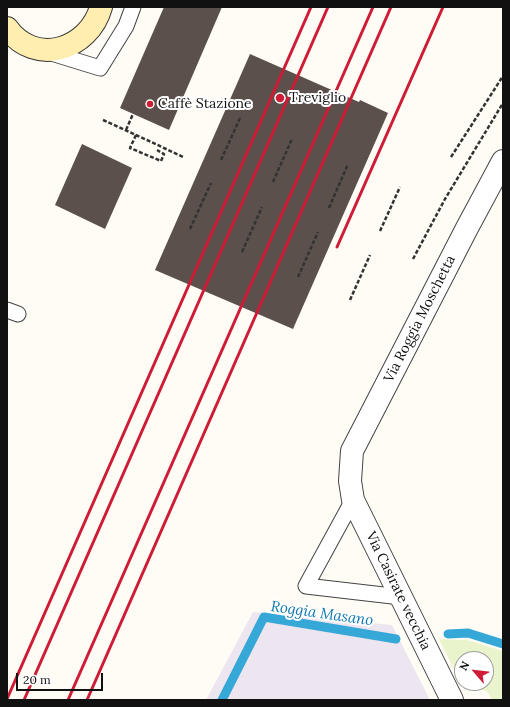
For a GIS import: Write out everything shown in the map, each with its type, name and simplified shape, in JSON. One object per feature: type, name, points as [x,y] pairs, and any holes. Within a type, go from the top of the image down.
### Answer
[{"type":"street","points":[[7,28],[21,41],[34,47],[48,49],[63,48],[76,42],[92,27],[101,9]]},
{"type":"street","name":"Via Roggia Moschetta","points":[[351,490],[352,451],[466,228],[503,161]]},
{"type":"street","name":"Via Casirate vecchia","points":[[351,490],[401,597],[452,700]]},
{"type":"lane","points":[[34,47],[100,68],[126,26],[133,7]]},
{"type":"lane","points":[[351,490],[306,586],[401,597]]},
{"type":"path","points":[[451,156],[503,76]]},
{"type":"path","points":[[413,259],[445,199],[503,103]]},
{"type":"path","points":[[126,130],[133,114]]},
{"type":"path","points":[[221,160],[241,116]]},
{"type":"path","points":[[103,120],[182,157]]},
{"type":"path","points":[[136,135],[130,148],[161,161],[164,154],[157,150]]},
{"type":"path","points":[[273,182],[292,139]]},
{"type":"path","points":[[329,208],[348,164]]},
{"type":"path","points":[[190,229],[211,183]]},
{"type":"path","points":[[380,231],[400,187]]},
{"type":"path","points":[[242,252],[262,206]]},
{"type":"path","points":[[298,277],[318,232]]},
{"type":"path","points":[[350,300],[370,255]]},
{"type":"shaded area","points":[[253,612],[392,625],[430,700],[206,700]]},
{"type":"green space","points":[[439,639],[467,640],[503,651],[503,700],[492,700],[487,691],[494,691],[494,651],[454,651],[454,669]]},
{"type":"building","points":[[164,7],[222,7],[169,130],[120,108]]},
{"type":"building","points":[[250,54],[359,102],[360,100],[388,113],[293,329],[155,270]]},
{"type":"building","points":[[82,144],[132,168],[105,229],[55,205]]},
{"type":"waterway","name":"Roggia Masano","points":[[222,700],[264,617],[396,639]]},
{"type":"waterway","name":"Roggia Masano","points":[[448,634],[468,633],[503,644]]},
{"type":"railway","points":[[7,699],[311,7]]},
{"type":"railway","points":[[24,700],[328,7]]},
{"type":"railway","points":[[68,700],[373,7]]},
{"type":"railway","points":[[87,700],[391,7]]},
{"type":"railway","points":[[337,247],[443,7]]},
{"type":"place","name":"Treviglio","points":[[280,98]]},
{"type":"place","name":"Caffè Stazione","points":[[150,104]]}]
